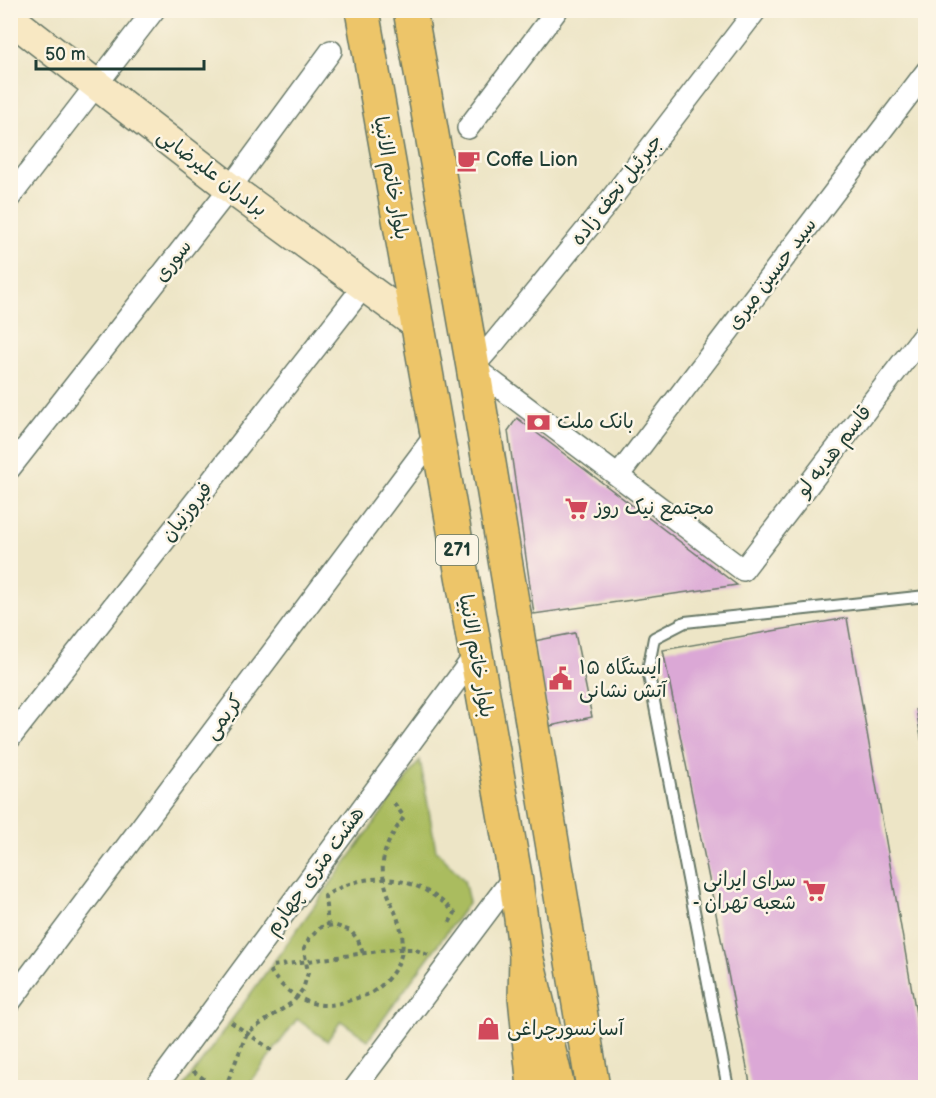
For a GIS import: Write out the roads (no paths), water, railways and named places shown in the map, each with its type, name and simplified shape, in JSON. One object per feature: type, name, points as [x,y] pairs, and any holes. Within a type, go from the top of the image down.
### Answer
[{"type":"main road","name":"بلوار خاتم الانبیا","points":[[362,10],[515,875],[526,955],[558,1088]]},
{"type":"main road","name":"271","points":[[410,10],[593,1088]]},
{"type":"main road","name":"برادران علیرضایی","points":[[10,18],[230,188],[416,324]]},
{"type":"main road","points":[[416,324],[472,367]]},
{"type":"main road","points":[[526,955],[525,997],[534,1088]]},
{"type":"street","points":[[10,197],[154,10]]},
{"type":"street","points":[[468,128],[557,10]]},
{"type":"street","name":"جبرئیل نجف زاده","points":[[472,367],[604,208],[756,10]]},
{"type":"street","name":"سوری","points":[[10,468],[230,188],[331,51]]},
{"type":"street","name":"سید حسین میری","points":[[618,476],[926,72]]},
{"type":"street","name":"فیروزنیان","points":[[10,738],[364,286]]},
{"type":"street","name":"قاسم هدیه لو","points":[[618,476],[743,570],[926,332]]},
{"type":"street","points":[[472,367],[618,476]]},
{"type":"street","name":"کریمی","points":[[10,1002],[437,432]]},
{"type":"street","name":"هشت متری چهارم","points":[[155,1088],[476,654]]},
{"type":"street","points":[[355,1088],[515,875]]},
{"type":"lane","points":[[728,1088],[648,670],[654,638],[685,622],[926,596]]},
{"type":"place","name":"Coffe Lion","points":[[468,160]]},
{"type":"place","name":"بانک ملت","points":[[539,422]]},
{"type":"place","name":"مجتمع نیک‌ روز","points":[[577,508]]},
{"type":"place","name":"ایستگاه ۱۵ آتش نشانی","points":[[561,679]]},
{"type":"place","name":"سرای ایرانی - شعبه تهران","points":[[814,891]]},
{"type":"place","name":"آسانسورچراغی","points":[[489,1029]]}]
